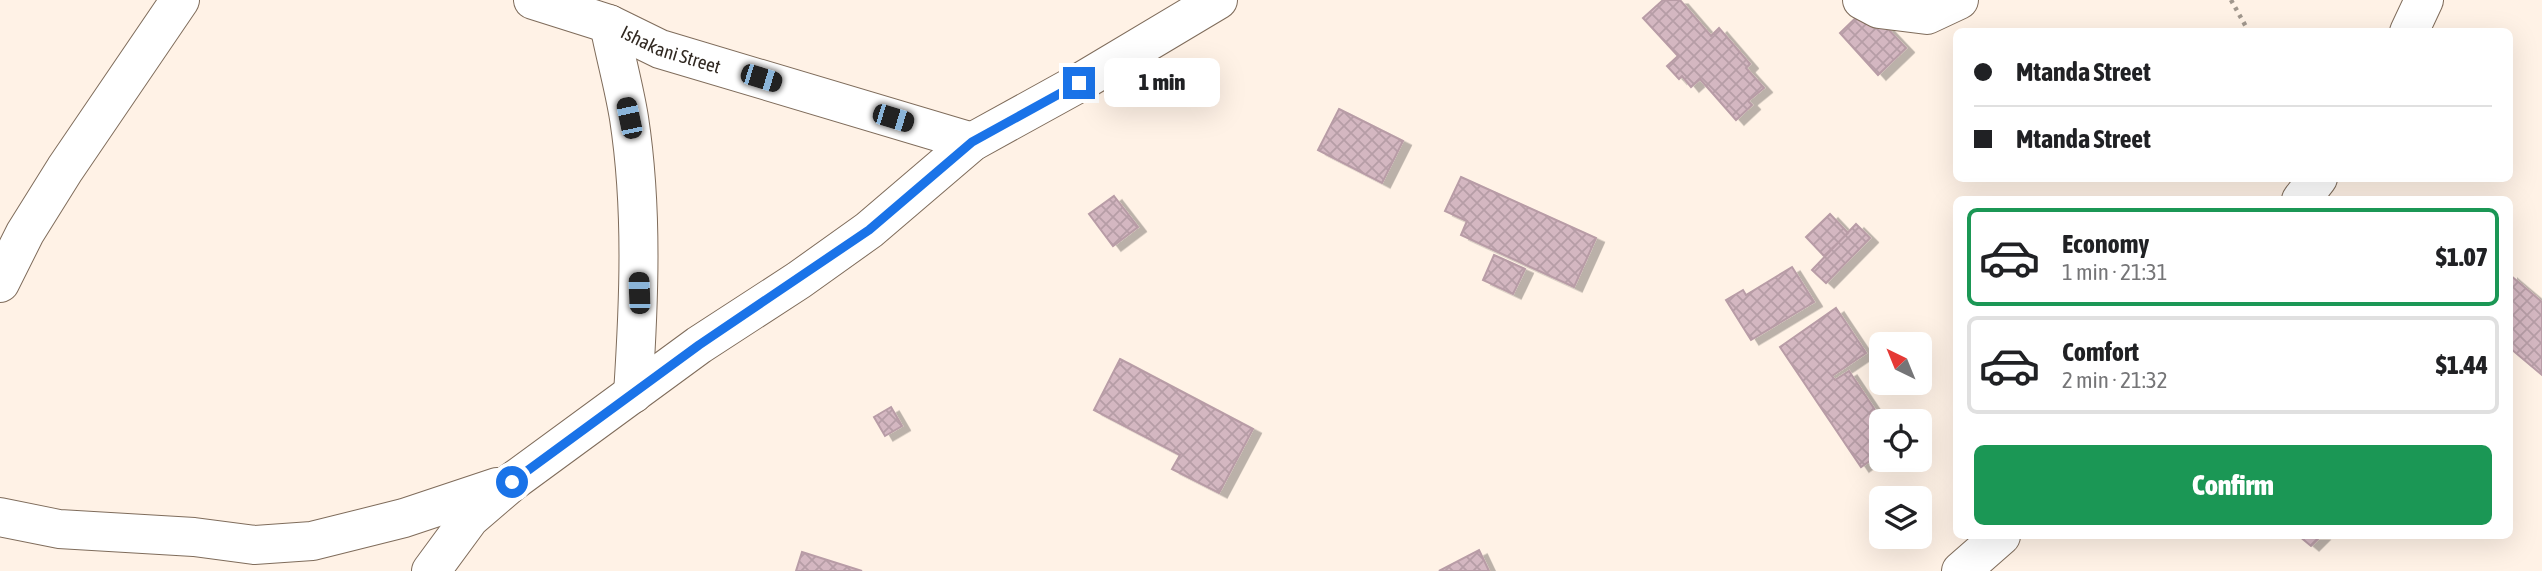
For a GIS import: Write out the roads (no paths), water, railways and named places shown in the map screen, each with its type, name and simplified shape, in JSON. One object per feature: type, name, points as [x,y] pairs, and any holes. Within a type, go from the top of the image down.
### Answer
[{"type":"street","points":[[0,283],[25,233],[65,169],[180,0]]},
{"type":"street","name":"Ishakani Street","points":[[533,0],[609,24],[660,49],[972,142]]},
{"type":"street","points":[[430,571],[470,518],[512,482],[699,345],[869,230],[972,142],[1079,83],[1218,0]]},
{"type":"street","points":[[1862,0],[1879,9],[1927,15],[1959,0]]},
{"type":"street","points":[[2411,28],[2424,0]]},
{"type":"street","points":[[609,24],[629,118],[636,185],[639,293],[633,394]]},
{"type":"street","points":[[2304,196],[2315,182]]},
{"type":"street","points":[[0,517],[59,529],[98,533],[194,537],[254,545],[300,542],[404,518],[512,482]]},
{"type":"street","points":[[1961,571],[1998,539]]}]
